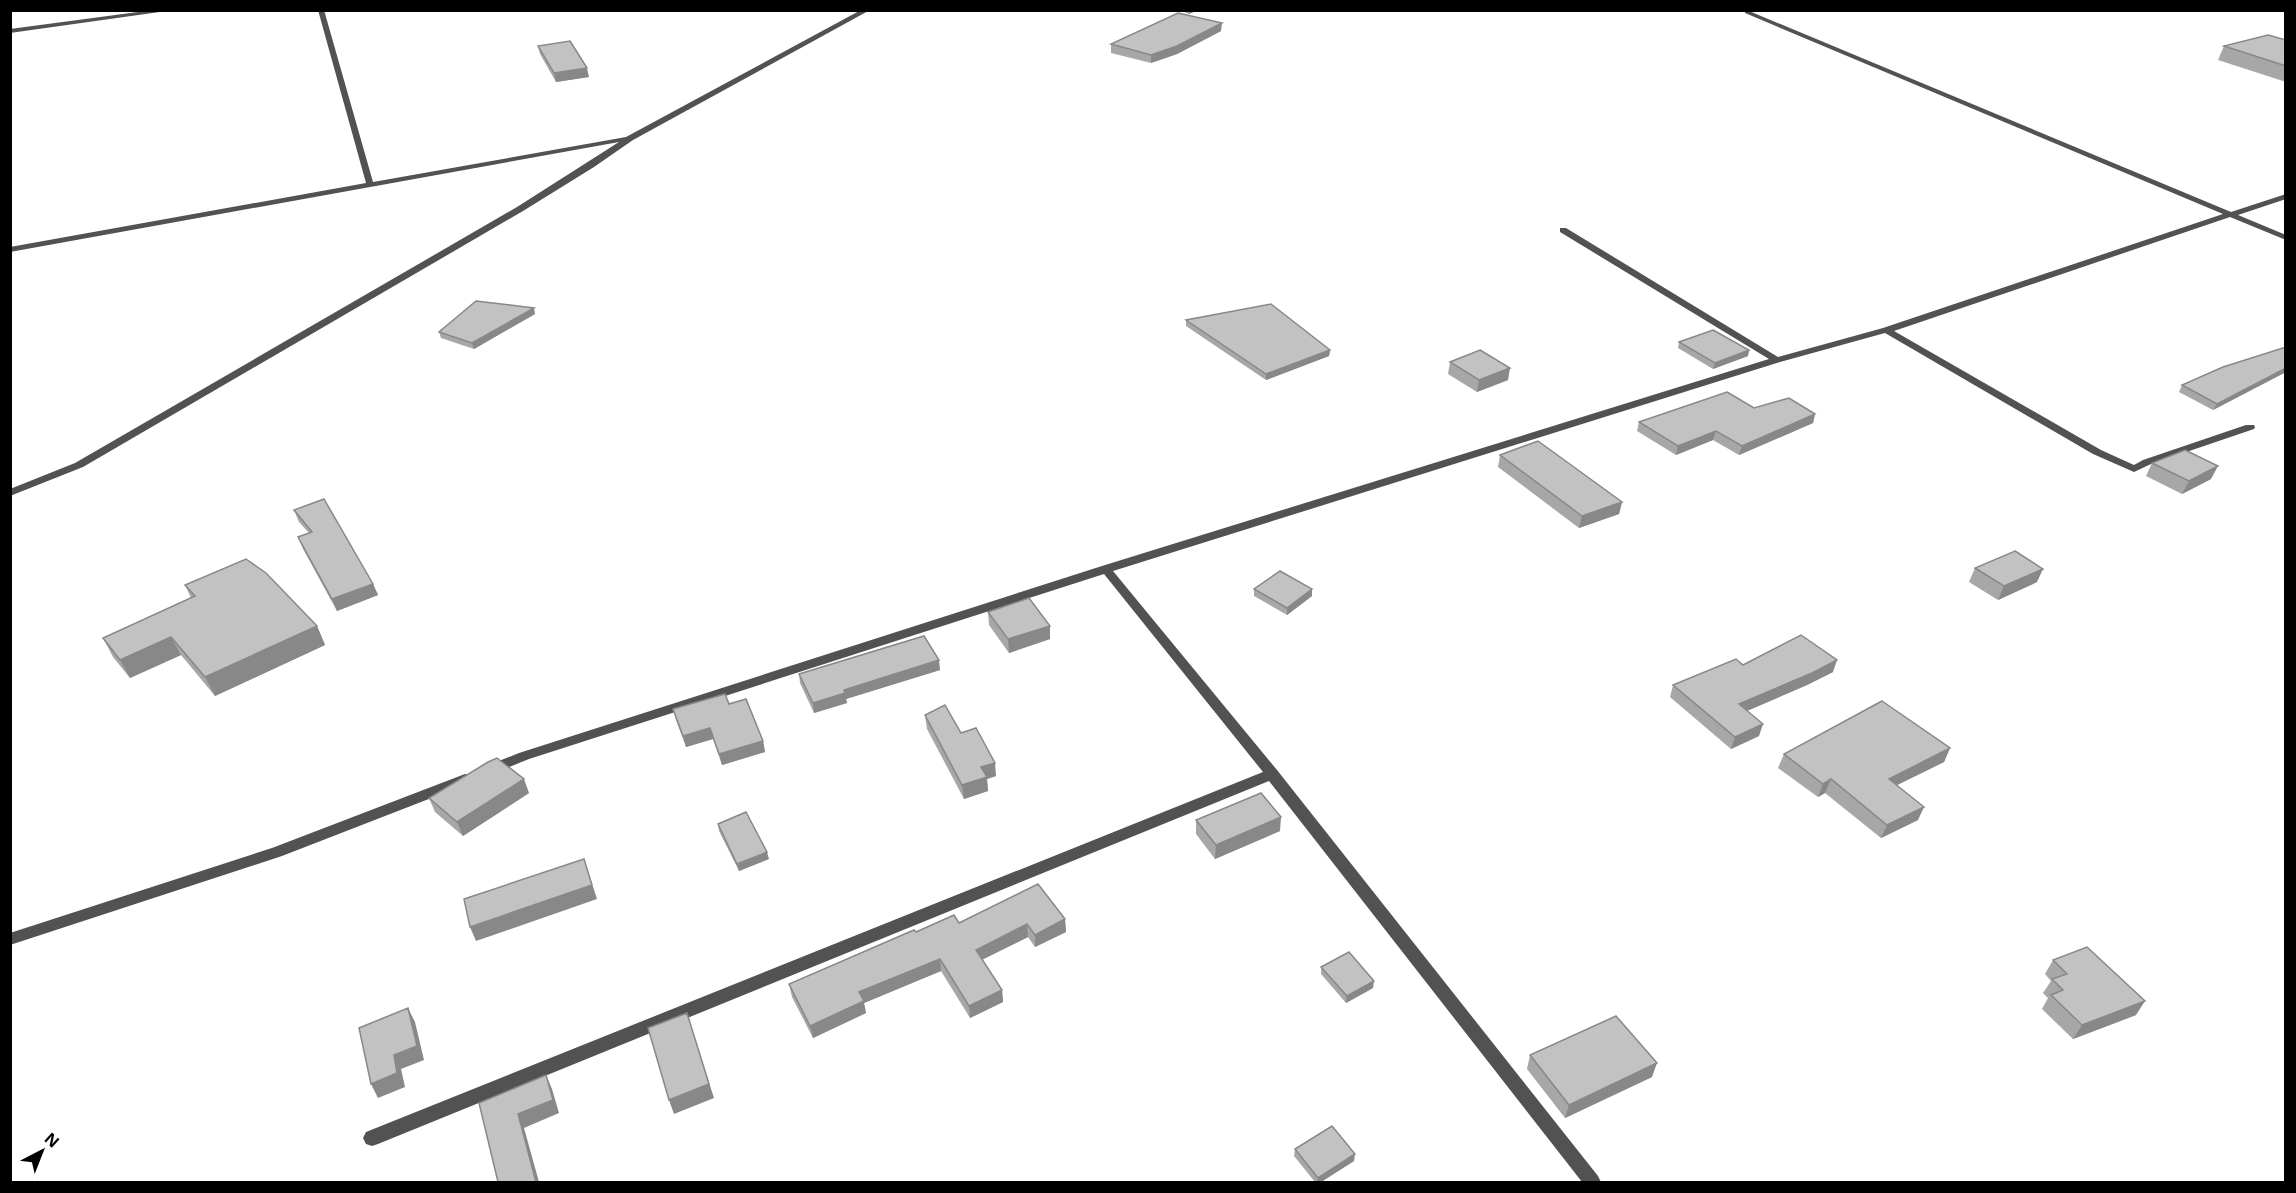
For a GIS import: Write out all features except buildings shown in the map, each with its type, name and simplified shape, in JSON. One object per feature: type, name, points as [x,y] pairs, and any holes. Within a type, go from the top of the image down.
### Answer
[{"type":"street","points":[[10,31],[171,10]]},
{"type":"street","points":[[321,10],[370,184]]},
{"type":"street","points":[[10,493],[79,465],[115,445],[520,209],[630,138],[867,10]]},
{"type":"street","points":[[1747,12],[2286,238]]},
{"type":"street","points":[[10,250],[630,138]]},
{"type":"street","points":[[10,939],[277,852],[524,756],[1106,569],[1777,360],[1886,330],[2286,196]]},
{"type":"street","points":[[1563,230],[1777,360]]},
{"type":"street","points":[[1886,330],[2097,452],[2134,469],[2147,462],[2250,426]]},
{"type":"street","points":[[1106,569],[1272,774],[1592,1182]]},
{"type":"street","points":[[372,1138],[1272,774]]}]
